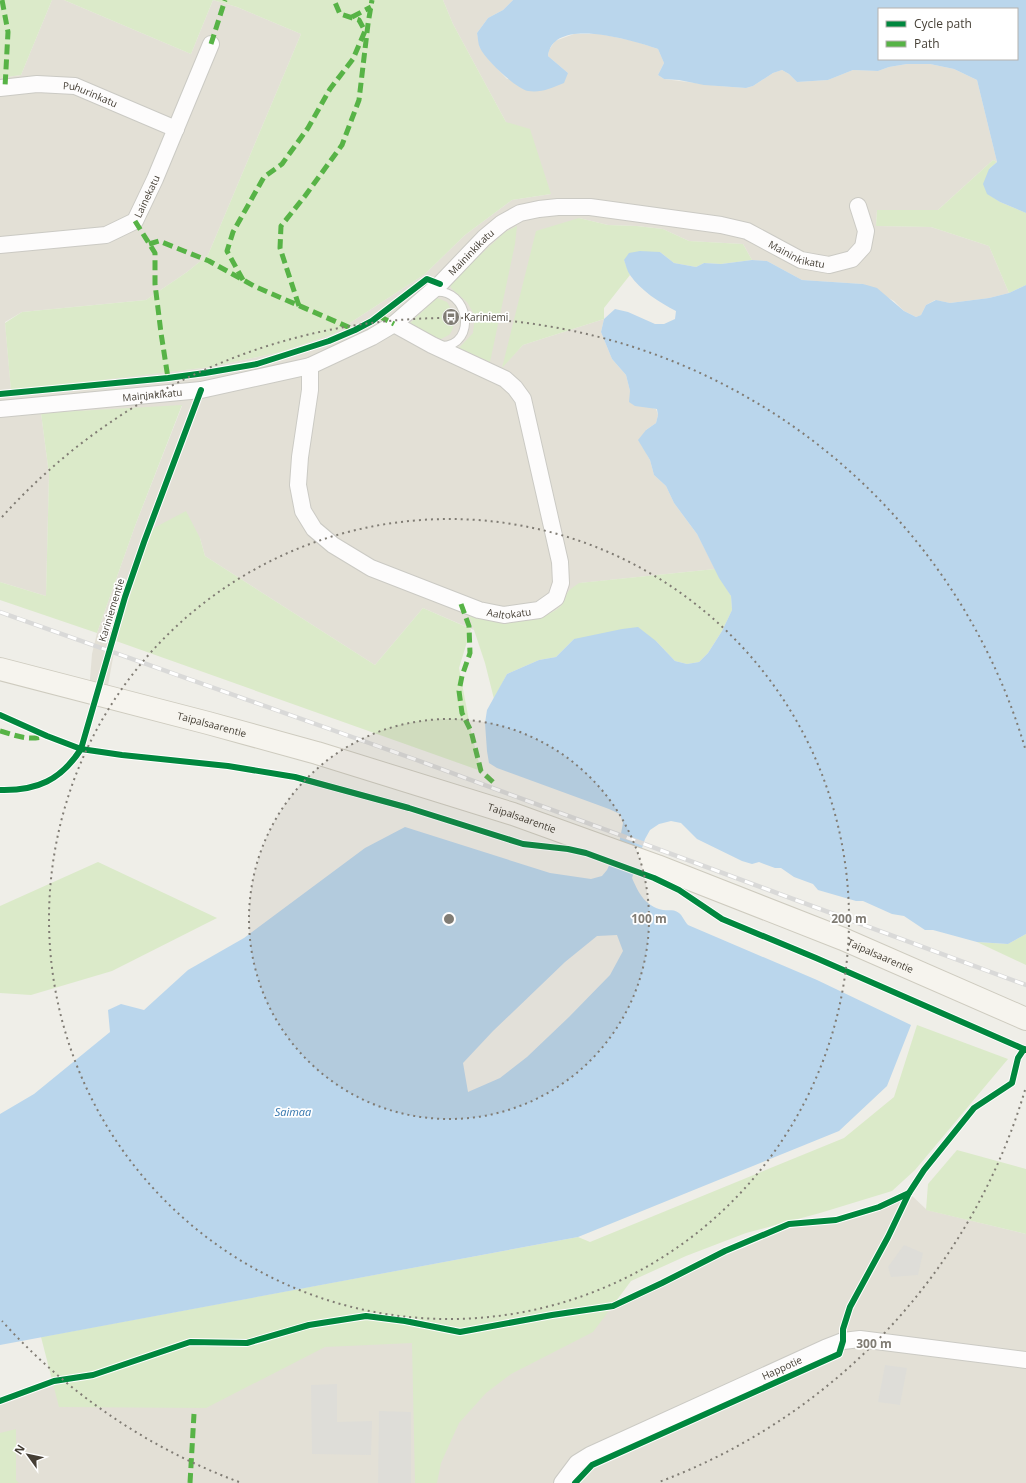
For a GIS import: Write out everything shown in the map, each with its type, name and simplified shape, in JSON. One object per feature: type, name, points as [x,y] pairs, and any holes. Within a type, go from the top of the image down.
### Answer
[{"type":"main road","name":"Taipalsaarentie","points":[[0,669],[317,753],[513,814],[657,866],[843,938],[1026,1019]]},
{"type":"street","name":"Lainekatu","points":[[0,245],[106,235],[135,221],[155,179],[211,44]]},
{"type":"street","name":"Puhurinkatu","points":[[0,88],[37,84],[75,86],[176,129]]},
{"type":"street","name":"Maininkikatu","points":[[0,409],[201,390],[310,366],[372,338],[394,324],[431,293],[484,238],[502,223],[520,213],[558,207],[590,207],[721,225],[748,231],[801,260],[829,265],[852,260],[863,247],[866,231],[858,206]]},
{"type":"street","name":"Aaltokatu","points":[[310,366],[310,390],[300,457],[298,485],[304,511],[314,529],[333,544],[371,568],[478,610],[504,614],[539,610],[556,598],[561,583],[560,562],[523,399],[515,388],[505,379],[432,345],[394,324]]},
{"type":"street","name":"Happotie","points":[[562,1483],[577,1463],[590,1455],[842,1341],[860,1339],[1026,1360]]},
{"type":"lane","points":[[431,293],[443,292],[452,296],[459,302],[466,318],[461,337],[454,344],[446,346],[432,345]]},
{"type":"shaded area","points":[[52,0],[64,0],[191,54],[213,0],[237,7],[301,34],[208,255],[187,272],[146,300],[22,312],[5,322],[11,390],[210,367],[281,352],[333,334],[425,274],[465,235],[512,200],[551,194],[506,122],[453,24],[443,0],[513,0],[503,10],[488,18],[477,33],[480,48],[507,79],[568,73],[548,56],[549,50],[555,41],[574,34],[600,34],[634,41],[658,49],[664,63],[658,75],[664,79],[719,86],[746,88],[753,86],[773,73],[782,70],[789,74],[797,82],[828,80],[853,70],[878,71],[889,67],[907,64],[930,64],[954,69],[977,80],[997,162],[993,160],[938,210],[877,210],[876,226],[931,227],[989,246],[1009,293],[989,298],[950,303],[935,300],[926,305],[921,315],[916,317],[904,311],[894,301],[863,284],[802,280],[767,261],[752,260],[743,244],[689,241],[663,229],[608,225],[579,218],[502,367],[523,345],[604,319],[601,332],[612,359],[626,375],[630,391],[630,402],[656,409],[658,415],[656,423],[646,430],[646,453],[650,460],[654,475],[666,486],[674,503],[697,534],[715,569],[580,583],[566,594],[563,605],[547,616],[525,622],[496,621],[470,615],[474,630],[423,608],[375,665],[205,556],[200,538],[150,530],[116,641],[104,708],[88,704],[92,654],[97,633],[135,526],[182,406],[41,413],[49,474],[46,596],[0,582],[0,78],[21,75]]},
{"type":"shaded area","points":[[909,1193],[927,1210],[1026,1234],[1026,1483],[0,1483],[0,1401],[54,1381],[613,1306],[725,1251],[789,1224],[836,1220],[879,1207]]},
{"type":"shaded area","points":[[904,1245],[923,1253],[918,1275],[891,1277],[888,1267]]},
{"type":"shaded area","points":[[885,1365],[907,1368],[900,1405],[878,1402]]},
{"type":"shaded area","points":[[337,1384],[337,1422],[372,1421],[371,1455],[312,1454],[311,1385]]},
{"type":"shaded area","points":[[379,1411],[411,1412],[411,1483],[378,1483]]},
{"type":"green space","points":[[0,0],[52,0],[21,75],[0,78]]},
{"type":"green space","points":[[64,0],[213,0],[191,54]]},
{"type":"green space","points":[[213,0],[443,0],[453,24],[506,122],[530,129],[551,194],[512,200],[465,235],[425,274],[333,334],[281,352],[210,367],[11,391],[5,323],[22,312],[146,300],[187,272],[208,255],[301,34],[237,7]]},
{"type":"green space","points":[[993,160],[997,162],[989,169],[987,193],[1000,202],[1026,213],[1026,285],[1009,293],[989,246],[931,227],[876,226],[877,210],[938,210]]},
{"type":"green space","points":[[579,218],[608,225],[663,229],[689,241],[743,244],[752,260],[721,264],[704,263],[696,267],[674,263],[660,252],[624,260],[630,275],[604,308],[604,319],[523,345],[502,368],[536,231]]},
{"type":"green space","points":[[517,226],[515,244],[490,362],[459,348],[473,333],[475,316],[467,302],[452,289],[449,284],[505,232]]},
{"type":"green space","points":[[437,298],[447,302],[451,309],[454,322],[450,334],[441,339],[409,324]]},
{"type":"green space","points":[[182,405],[135,526],[97,633],[0,600],[0,582],[46,596],[49,474],[41,413]]},
{"type":"green space","points":[[186,511],[200,538],[205,556],[375,665],[423,608],[471,629],[459,668],[471,731],[481,771],[116,641],[150,530]]},
{"type":"green space","points":[[715,569],[731,596],[732,610],[722,631],[708,653],[699,662],[687,664],[675,661],[656,641],[574,639],[556,657],[539,660],[507,674],[494,699],[485,663],[469,615],[505,621],[540,618],[561,606],[568,591],[579,583]]},
{"type":"green space","points":[[98,862],[217,918],[112,971],[31,995],[0,993],[0,906]]},
{"type":"green space","points":[[1026,934],[1026,965],[977,942],[1008,944]]},
{"type":"green space","points":[[917,1025],[1008,1059],[915,1170],[892,1191],[820,1213],[746,1233],[686,1256],[631,1281],[593,1332],[511,1374],[486,1393],[459,1423],[441,1463],[437,1483],[415,1483],[412,1343],[325,1347],[206,1408],[59,1407],[41,1337],[578,1237],[590,1242],[844,1138],[894,1097]]},
{"type":"green space","points":[[957,1150],[1026,1169],[1026,1234],[926,1210],[928,1184]]},
{"type":"green space","points":[[16,1429],[16,1480],[19,1483],[0,1483],[0,1433]]},
{"type":"water","points":[[513,0],[1026,0],[1026,213],[1000,202],[987,194],[983,184],[989,169],[997,162],[977,80],[954,69],[930,64],[907,64],[889,67],[878,71],[853,70],[828,80],[797,82],[789,74],[782,70],[773,73],[753,86],[746,88],[704,85],[679,80],[664,79],[658,75],[664,63],[658,49],[614,37],[596,34],[579,34],[564,36],[553,44],[548,56],[568,73],[564,83],[542,91],[528,91],[516,85],[501,73],[483,53],[479,46],[477,33],[488,18],[503,10]]},
{"type":"water","name":"Saimaa","points":[[640,251],[660,252],[674,263],[696,267],[704,263],[721,264],[752,260],[767,261],[802,280],[863,284],[877,288],[904,311],[916,317],[921,315],[926,305],[936,300],[950,303],[989,298],[1009,293],[1026,285],[1026,934],[1008,944],[977,942],[933,930],[925,930],[904,916],[892,914],[863,901],[856,901],[818,890],[813,884],[794,877],[781,868],[775,868],[759,862],[752,864],[742,861],[697,839],[681,823],[671,821],[659,824],[650,830],[645,839],[632,878],[640,894],[652,906],[663,910],[677,912],[688,925],[817,980],[911,1025],[887,1086],[839,1131],[578,1237],[0,1345],[0,1114],[34,1094],[110,1032],[108,1010],[121,1004],[144,1010],[188,970],[244,938],[365,848],[405,827],[550,873],[591,879],[602,876],[607,870],[619,844],[623,823],[620,814],[497,768],[489,763],[485,723],[487,710],[507,674],[539,660],[556,657],[574,639],[638,627],[656,641],[675,661],[687,664],[699,662],[708,653],[722,631],[732,610],[731,596],[719,578],[697,534],[674,503],[666,486],[654,475],[650,460],[638,440],[646,430],[656,423],[658,415],[657,409],[635,406],[629,402],[630,391],[626,375],[612,359],[601,332],[604,319],[615,309],[628,312],[655,324],[664,324],[675,319],[676,311],[651,296],[634,281],[627,270],[624,260],[629,253]],"holes":[[[617,935],[623,951],[610,975],[527,1057],[500,1078],[468,1092],[463,1063],[493,1031],[565,962],[597,936]]]},
{"type":"railway","points":[[0,612],[414,759],[1026,985]]},
{"type":"marked path","points":[[2,0],[8,32],[5,87]]},
{"type":"marked path","points":[[211,44],[225,0]]},
{"type":"marked path","points":[[243,280],[227,251],[233,232],[264,177],[282,164],[308,128],[330,89],[353,59],[365,31],[359,20],[340,14],[334,0]]},
{"type":"marked path","points":[[299,306],[280,248],[281,226],[342,145],[359,100],[372,0]]},
{"type":"marked path","points":[[352,17],[371,7]]},
{"type":"marked path","points":[[135,221],[155,253],[155,284],[168,378]]},
{"type":"marked path","points":[[149,244],[159,241],[209,261],[254,286],[355,330]]},
{"type":"marked path","points":[[379,316],[394,324]]},
{"type":"marked path","points":[[461,604],[469,626],[470,653],[462,676],[459,691],[462,713],[471,731],[481,771],[493,782]]},
{"type":"marked path","points":[[0,731],[28,738],[46,736]]},
{"type":"marked path","points":[[190,1483],[194,1414]]},
{"type":"cycle path","points":[[0,394],[168,378],[257,364],[329,341],[355,330],[372,321],[427,279],[440,284]]},
{"type":"cycle path","name":"Kariniementie","points":[[0,790],[13,790],[37,786],[47,782],[65,769],[81,749],[125,597],[201,390]]},
{"type":"cycle path","points":[[0,715],[81,749],[122,755],[228,766],[295,777],[409,808],[523,844],[568,849],[586,853],[654,878],[679,890],[722,919],[816,958],[1026,1050]]},
{"type":"cycle path","points":[[575,1483],[592,1465],[839,1354],[843,1341],[843,1329],[850,1307],[888,1237],[909,1193],[924,1170],[974,1108],[1012,1083],[1018,1058],[1024,1049]]},
{"type":"cycle path","points":[[0,1401],[54,1381],[93,1375],[190,1342],[247,1343],[309,1325],[366,1316],[405,1321],[460,1332],[552,1315],[613,1306],[725,1251],[789,1224],[836,1220],[879,1207],[909,1193]]},
{"type":"place","name":"Kariniemi","points":[[451,317]]}]
